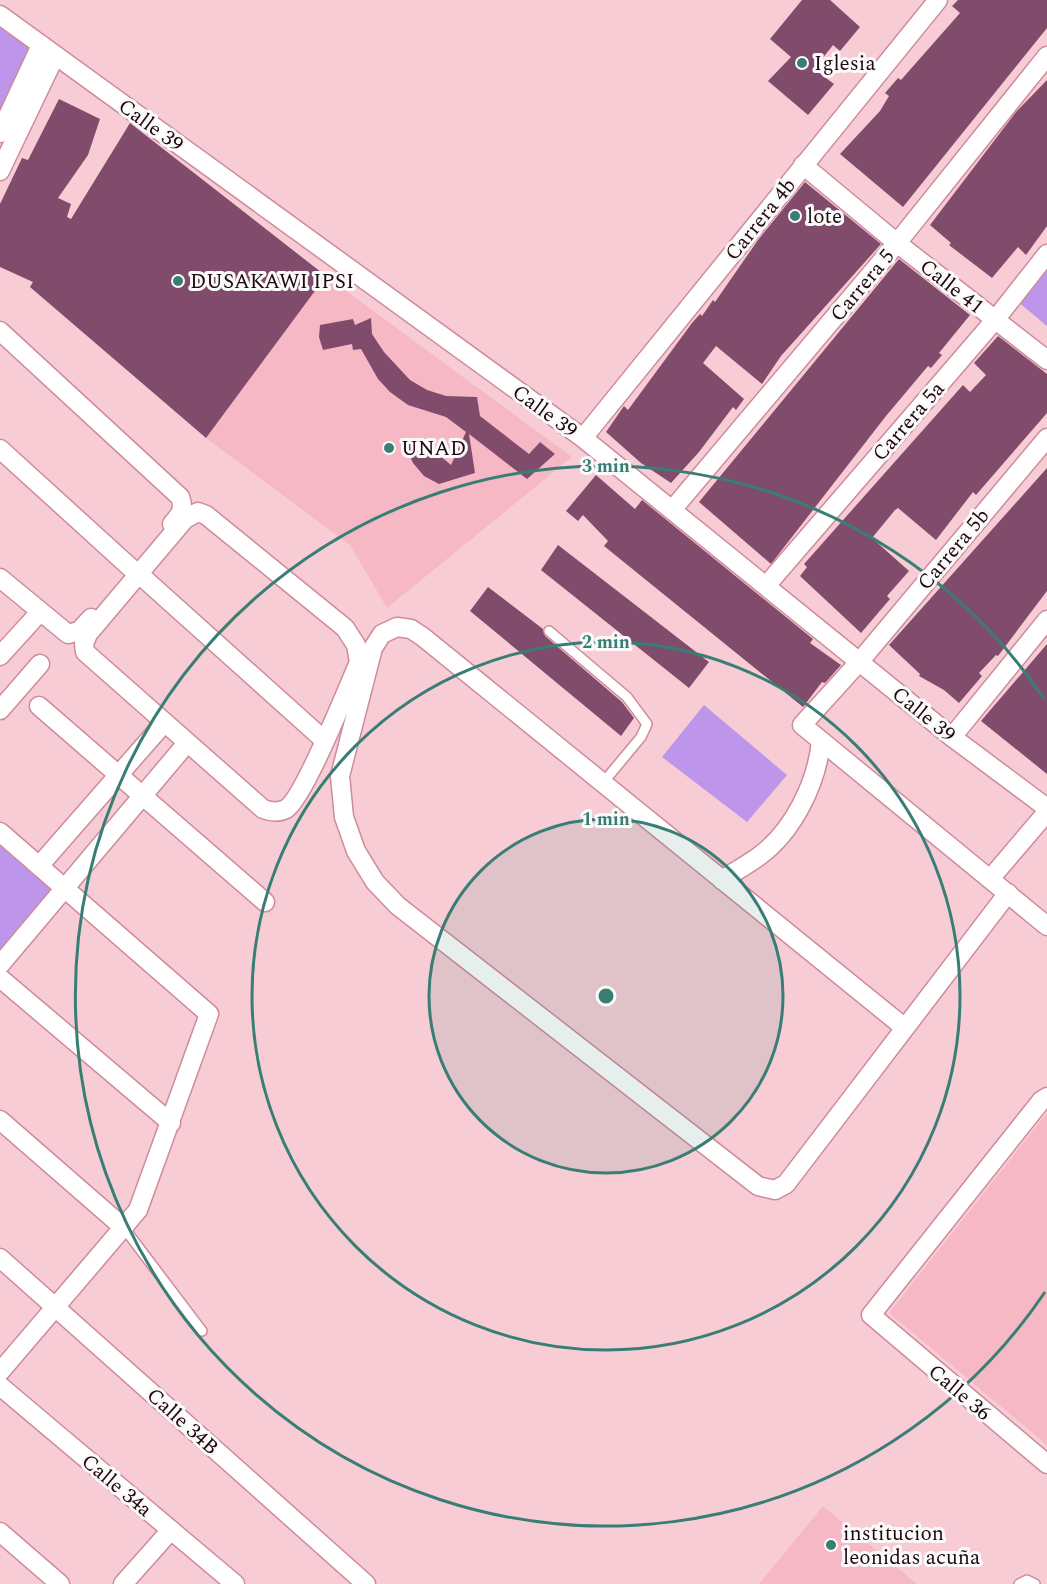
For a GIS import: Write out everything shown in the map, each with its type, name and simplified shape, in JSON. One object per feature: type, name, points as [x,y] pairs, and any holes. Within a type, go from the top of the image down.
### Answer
[{"type":"street","name":"Carrera 4b","points":[[583,438],[938,0]]},
{"type":"street","name":"Calle 39","points":[[0,15],[583,438],[951,737],[1047,810]]},
{"type":"street","points":[[0,134],[48,50]]},
{"type":"street","points":[[0,171],[48,50]]},
{"type":"street","name":"Carrera 5","points":[[672,510],[897,243],[1047,56]]},
{"type":"street","name":"Calle 41","points":[[803,165],[897,243],[1047,360]]},
{"type":"street","name":"Carrera 5a","points":[[766,586],[995,320],[1047,254]]},
{"type":"street","points":[[0,331],[180,497],[183,505],[182,512],[135,572],[88,634],[84,644],[85,652],[263,809],[277,812],[291,804],[324,740],[359,662],[356,645],[345,628],[206,515],[198,512],[186,519],[135,572],[85,625],[73,634],[62,632],[0,578]]},
{"type":"street","name":"Carrera 5b","points":[[821,741],[802,725],[860,661],[1047,438]]},
{"type":"street","points":[[0,449],[324,740]]},
{"type":"street","points":[[0,656],[40,612]]},
{"type":"street","points":[[951,737],[1047,620]]},
{"type":"street","points":[[905,1028],[423,637],[411,629],[397,627],[382,634],[368,663],[340,776],[344,817],[356,851],[375,882],[398,906],[748,1180],[759,1186],[775,1190],[786,1184],[1008,893]]},
{"type":"street","points":[[0,710],[40,664]]},
{"type":"street","points":[[39,706],[265,902]]},
{"type":"street","points":[[39,866],[164,723]]},
{"type":"street","points":[[722,880],[760,856],[790,823],[811,784],[821,741],[1047,926]]},
{"type":"street","points":[[0,965],[187,743]]},
{"type":"street","points":[[990,879],[1047,810]]},
{"type":"street","points":[[0,832],[209,1014],[145,1197],[124,1228],[0,1372]]},
{"type":"street","points":[[0,978],[171,1123]]},
{"type":"street","name":"Calle 36","points":[[1044,1456],[874,1320],[871,1315],[1041,1101],[1047,1097]]},
{"type":"street","points":[[0,1120],[124,1228]]},
{"type":"street","name":"Calle 34B","points":[[0,1258],[366,1584]]},
{"type":"street","name":"Calle 34a","points":[[0,1386],[235,1584]]},
{"type":"street","points":[[123,1584],[171,1530]]},
{"type":"street","points":[[0,1532],[60,1584]]},
{"type":"lane","points":[[549,631],[627,697],[640,711],[647,724],[641,737],[602,784]]},
{"type":"lane","points":[[124,1228],[202,1331]]},
{"type":"lane","points":[[1019,1584],[1027,1580],[1035,1584]]},
{"type":"shaded area","points":[[0,25],[31,47],[0,110]]},
{"type":"shaded area","points":[[1047,266],[1047,326],[1017,301]]},
{"type":"shaded area","name":"UNAD","points":[[326,276],[572,457],[387,608],[350,545],[206,438]]},
{"type":"shaded area","points":[[704,705],[787,775],[747,822],[662,757]]},
{"type":"shaded area","points":[[0,844],[52,888],[0,950]]},
{"type":"shaded area","points":[[1047,1113],[1047,1445],[889,1313]]},
{"type":"shaded area","name":"institucion leonidas acuña","points":[[823,1506],[917,1584],[759,1584]]},
{"type":"building","name":"Iglesia","points":[[802,0],[830,0],[860,27],[840,51],[833,45],[814,69],[834,84],[808,115],[768,81],[791,57],[770,39]]},
{"type":"building","points":[[958,0],[1047,0],[1047,28],[903,207],[840,154],[880,111],[889,96],[885,93],[898,78],[901,80],[960,13],[952,6]]},
{"type":"building","points":[[1047,80],[1047,226],[1026,255],[1018,247],[992,278],[949,245],[951,243],[930,225],[1016,112]]},
{"type":"building","name":"DUSAKAWI IPSI","points":[[59,99],[100,119],[88,155],[58,198],[71,204],[67,217],[71,219],[130,123],[326,276],[206,438],[30,287],[33,282],[0,267],[0,204],[22,158],[28,160]]},
{"type":"building","points":[[805,182],[881,244],[781,356],[762,384],[716,346],[703,363],[744,399],[736,410],[733,407],[699,452],[671,483],[641,463],[606,432],[624,406],[628,410],[692,323],[700,314],[702,316],[713,300],[715,302],[758,240]]},
{"type":"building","points":[[899,259],[970,315],[939,353],[942,355],[931,368],[928,366],[886,416],[771,564],[699,502]]},
{"type":"building","points":[[371,318],[372,334],[384,352],[410,380],[427,390],[446,396],[477,397],[480,416],[529,454],[540,442],[555,454],[527,479],[469,434],[475,473],[439,484],[424,476],[413,463],[405,445],[429,440],[432,449],[451,465],[466,432],[446,417],[408,405],[390,392],[378,379],[361,349],[353,350],[352,344],[323,350],[319,337],[320,325],[353,319],[355,325]]},
{"type":"building","points":[[998,336],[1047,374],[1047,413],[976,495],[973,492],[936,540],[898,508],[895,510],[872,538],[909,571],[887,596],[890,599],[861,633],[800,576],[807,567],[804,564],[963,385],[970,392],[986,375],[974,363]]},
{"type":"building","points":[[1047,468],[1047,591],[998,656],[996,655],[979,673],[982,676],[959,703],[944,690],[919,676],[920,674],[889,645]]},
{"type":"building","points":[[596,475],[635,509],[642,500],[813,639],[810,643],[841,665],[825,683],[822,682],[803,707],[604,546],[608,541],[583,515],[578,521],[566,511]]},
{"type":"building","points":[[558,545],[709,662],[689,688],[541,570]]},
{"type":"building","points":[[488,587],[543,629],[545,636],[622,702],[634,718],[621,736],[470,611]]},
{"type":"building","points":[[1047,644],[1047,774],[981,721]]},
{"type":"place","name":"Iglesia","points":[[802,63]]},
{"type":"place","name":"lote","points":[[795,216]]},
{"type":"place","name":"DUSAKAWI IPSI","points":[[178,281]]},
{"type":"place","name":"UNAD","points":[[389,448]]},
{"type":"place","name":"institucion leonidas acuña","points":[[831,1545]]}]
